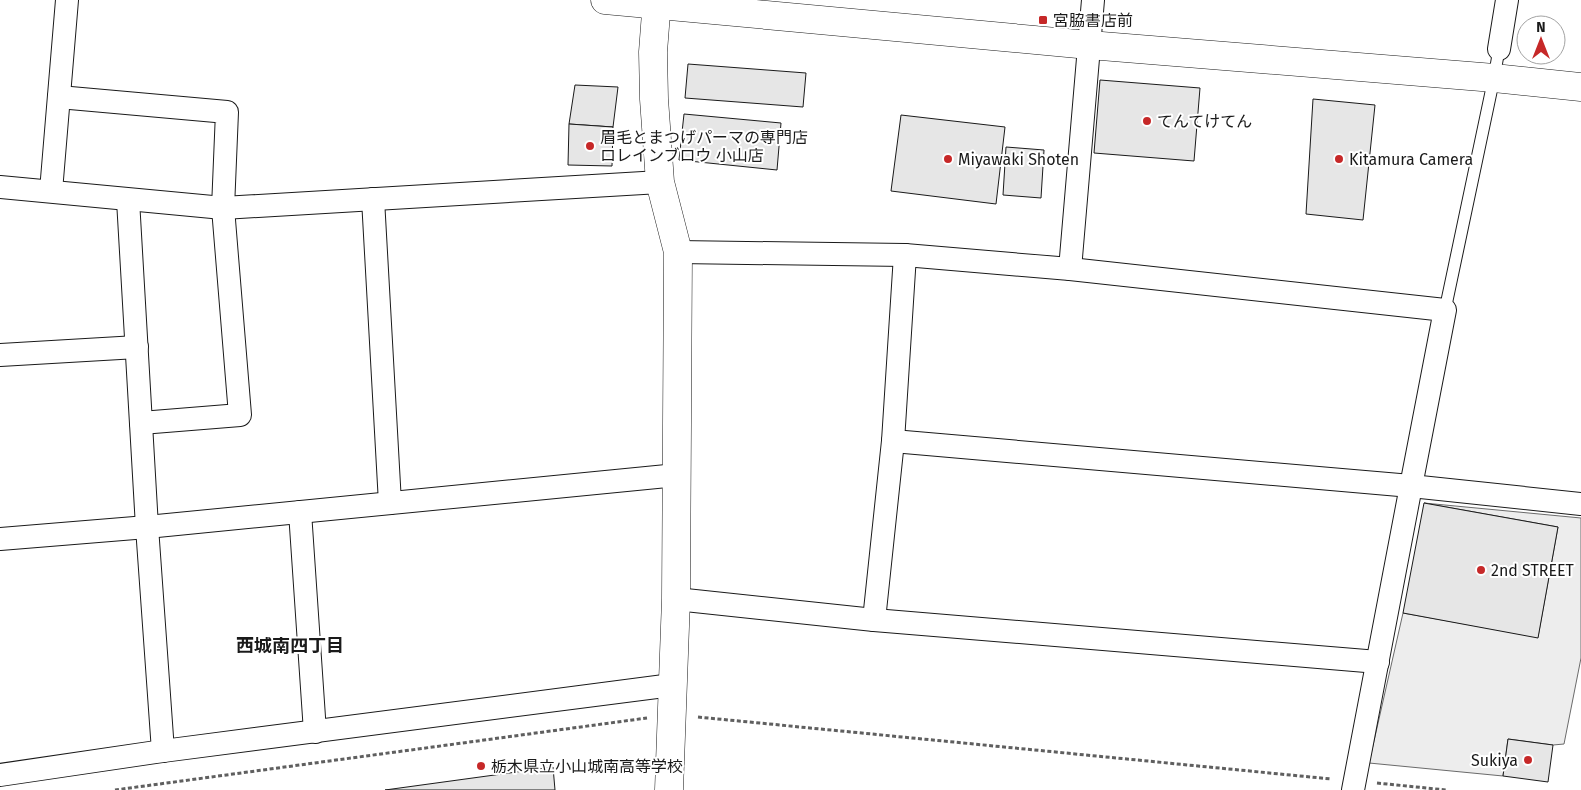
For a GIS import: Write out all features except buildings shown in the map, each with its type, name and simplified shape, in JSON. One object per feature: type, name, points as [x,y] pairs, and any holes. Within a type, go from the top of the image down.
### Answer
[{"type":"street","points":[[50,191],[67,0]]},
{"type":"street","points":[[604,0],[656,2],[1088,45],[1494,78],[1581,87]]},
{"type":"street","points":[[1070,269],[1093,0]]},
{"type":"street","points":[[1499,49],[1507,0]]},
{"type":"street","points":[[656,2],[653,52],[654,99],[660,182],[678,252],[676,599],[669,790]]},
{"type":"street","points":[[59,97],[227,112],[223,208],[240,415],[141,423]]},
{"type":"street","points":[[0,187],[223,208],[660,182]]},
{"type":"street","points":[[373,199],[390,503]]},
{"type":"street","points":[[128,200],[147,527],[163,751]]},
{"type":"street","points":[[678,252],[905,255],[1070,269],[1446,310],[1354,785]]},
{"type":"street","points":[[874,620],[893,441],[905,255]]},
{"type":"street","points":[[0,354],[137,346]]},
{"type":"street","points":[[893,441],[1411,486],[1581,504]]},
{"type":"street","points":[[0,539],[147,527],[677,475]]},
{"type":"street","points":[[300,512],[315,732]]},
{"type":"street","points":[[676,599],[874,620],[1378,662]]},
{"type":"street","points":[[0,775],[163,751],[672,685]]},
{"type":"lane","points":[[1446,310],[1499,49]]},
{"type":"path","points":[[115,790],[671,714],[1354,785],[1446,790]]},
{"type":"shaded area","points":[[1424,503],[1581,518],[1581,658],[1564,744],[1553,745],[1508,739],[1503,776],[1369,763],[1403,613],[1538,637],[1558,527]]},
{"type":"place","name":"宮脇書店前","points":[[1043,20]]},
{"type":"place","name":"てんてけてん","points":[[1147,121]]},
{"type":"place","name":"眉毛とまつげパーマの専門店 ロレインブロウ 小山店","points":[[590,146]]},
{"type":"place","name":"Miyawaki Shoten","points":[[948,159]]},
{"type":"place","name":"Kitamura Camera","points":[[1339,159]]},
{"type":"place","name":"2nd STREET","points":[[1481,570]]},
{"type":"place","name":"Sukiya","points":[[1528,760]]},
{"type":"place","name":"栃木県立小山城南高等学校","points":[[481,766]]},
{"type":"district","name":"西城南四丁目","points":[[290,646]]}]
